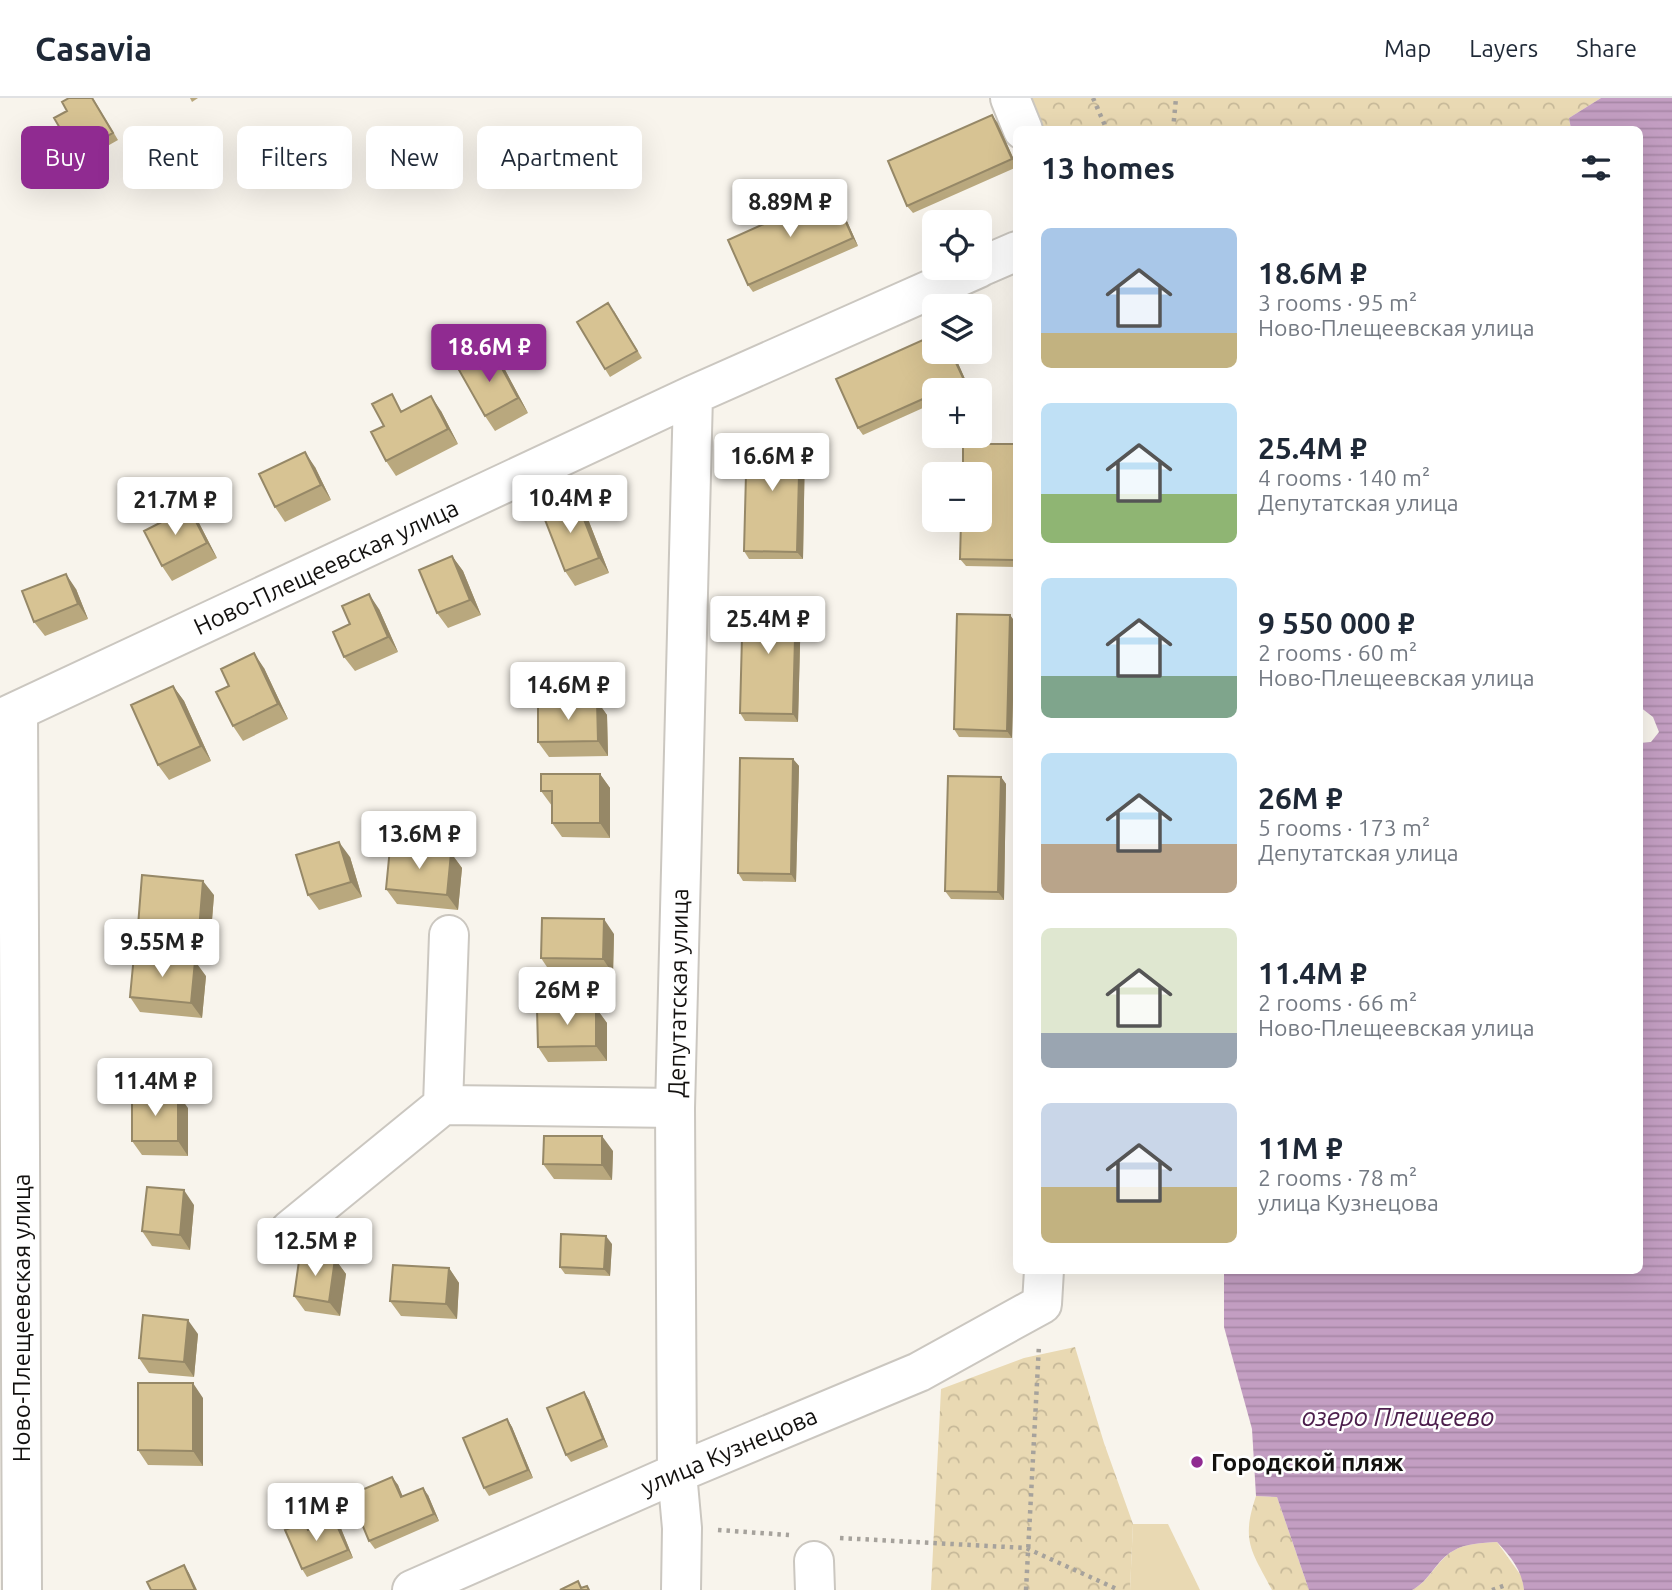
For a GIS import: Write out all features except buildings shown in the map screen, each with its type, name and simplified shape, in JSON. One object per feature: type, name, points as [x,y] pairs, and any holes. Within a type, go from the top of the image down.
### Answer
[{"type":"street","points":[[1010,98],[1021,126]]},
{"type":"street","name":"Ново-Плещеевская улица","points":[[992,262],[1013,253]]},
{"type":"street","name":"Ново-Плещеевская улица","points":[[22,1590],[11,1346],[9,715],[693,395],[953,280]]},
{"type":"street","name":"Депутатская улица","points":[[681,1590],[682,1528],[677,1473],[676,1108],[693,395]]},
{"type":"street","points":[[443,1105],[449,935]]},
{"type":"street","points":[[290,1230],[443,1105],[676,1108]]},
{"type":"street","name":"улица Кузнецова","points":[[411,1590],[677,1473],[919,1371],[1043,1287]]},
{"type":"path","points":[[1093,98],[1105,126]]},
{"type":"path","points":[[1173,126],[1176,98]]},
{"type":"path","points":[[1026,1590],[1026,1548],[1043,1287]]},
{"type":"path","points":[[682,1528],[813,1556],[1026,1548],[1119,1590]]},
{"type":"path","points":[[1492,1590],[1506,1585]]},
{"type":"green space","points":[[1012,98],[1601,98],[1569,118],[1570,126],[1024,126]]},
{"type":"green space","points":[[1075,1347],[1104,1443],[1133,1524],[1130,1590],[931,1590],[941,1389],[1024,1358]]},
{"type":"green space","points":[[1256,1496],[1277,1497],[1309,1590],[1272,1590],[1250,1545],[1249,1524]]},
{"type":"green space","points":[[1133,1524],[1168,1524],[1200,1590],[1130,1590]]},
{"type":"green space","points":[[1497,1542],[1522,1577],[1524,1590],[1412,1590],[1458,1548]]},
{"type":"water","name":"озеро Плещеево","points":[[1601,98],[1672,98],[1672,1590],[1524,1590],[1515,1564],[1497,1542],[1458,1548],[1447,1555],[1424,1581],[1412,1590],[1309,1590],[1277,1497],[1256,1496],[1252,1429],[1224,1327],[1224,1274],[1643,1274],[1643,743],[1651,742],[1659,732],[1653,717],[1643,709],[1643,126],[1570,126],[1569,118]]},
{"type":"place","name":"Городской пляж","points":[[1197,1462]]}]
